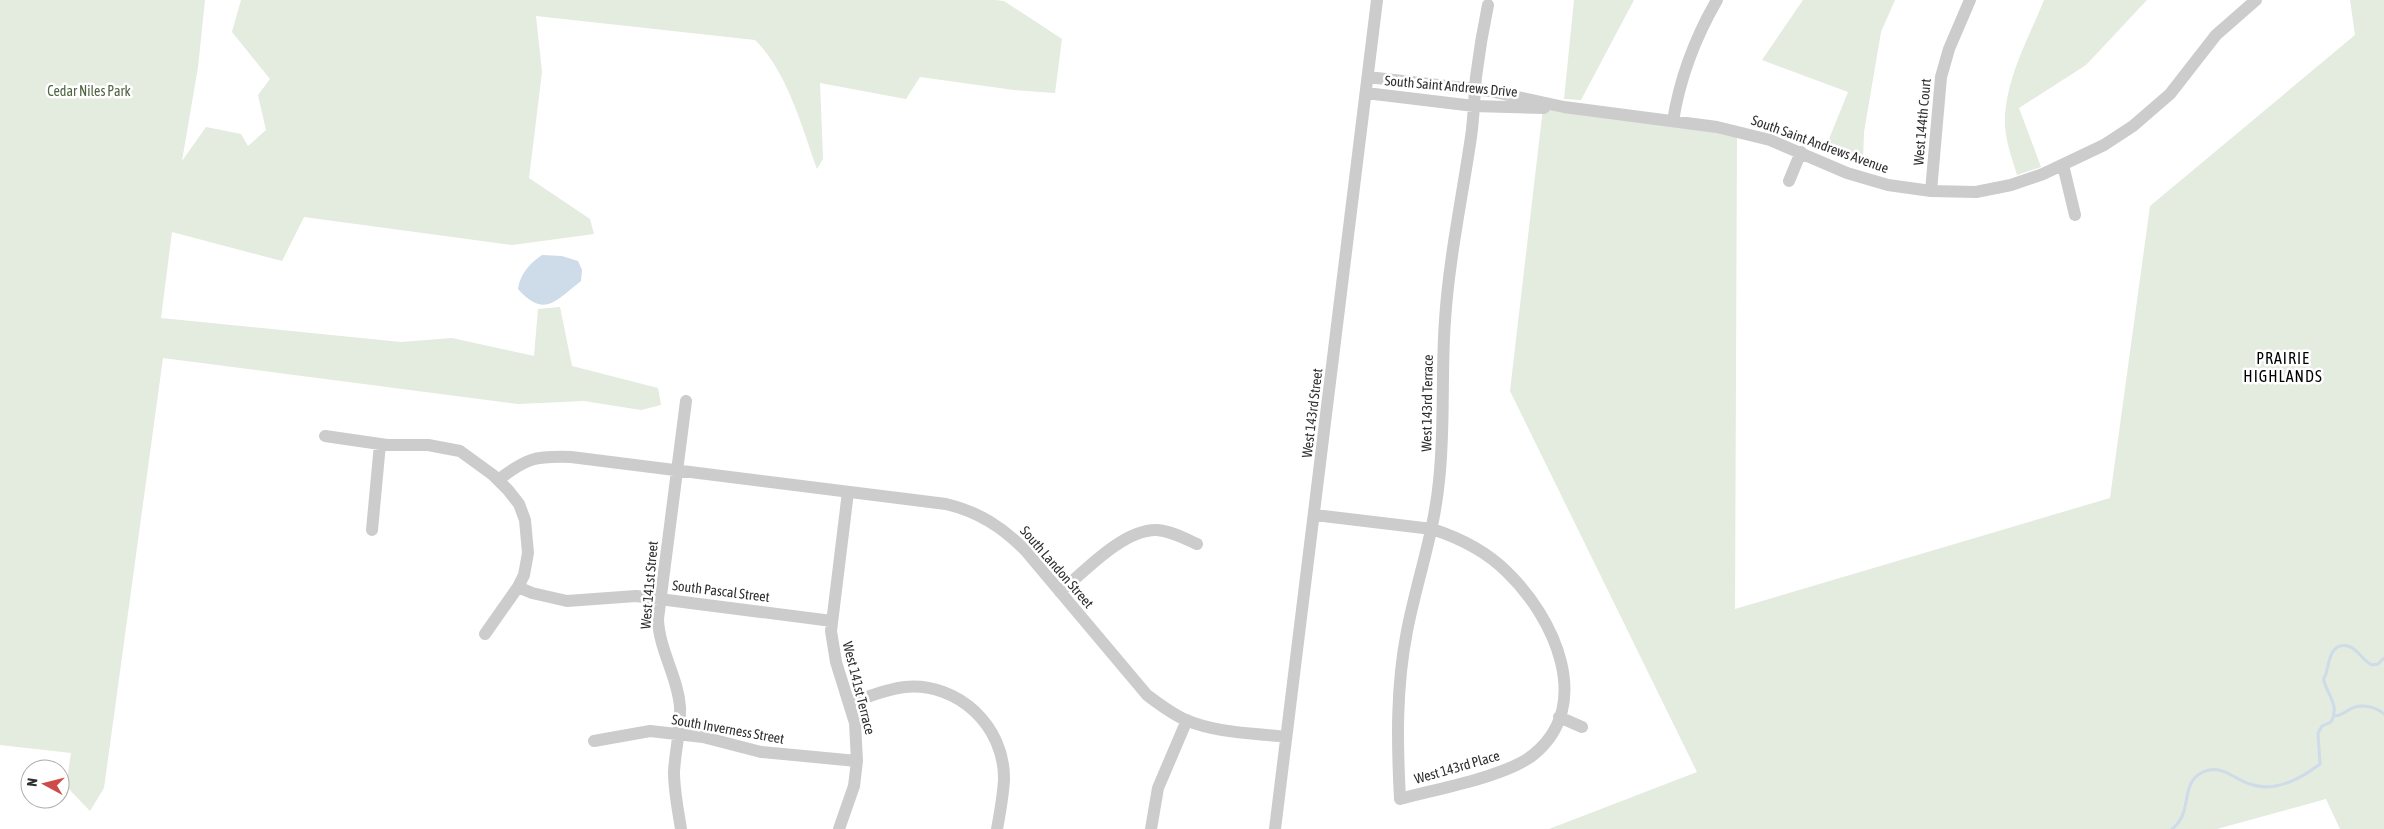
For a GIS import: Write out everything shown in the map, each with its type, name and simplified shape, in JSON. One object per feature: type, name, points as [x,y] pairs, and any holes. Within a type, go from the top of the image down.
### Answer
[{"type":"street","name":"West 143rd Street","points":[[1275,829],[1377,0]]},
{"type":"street","points":[[1672,121],[1676,97],[1687,60],[1717,0]]},
{"type":"street","name":"West 144th Court","points":[[1931,191],[1941,77],[1949,49],[1970,0]]},
{"type":"street","name":"South Saint Andrews Avenue","points":[[1368,77],[1475,89],[1564,107],[1737,131],[1801,152],[1868,180],[1931,191],[1976,192],[2027,180],[2063,165],[2104,145],[2147,116],[2170,94],[2216,35],[2256,0]]},
{"type":"street","name":"West 143rd Terrace","points":[[1400,799],[1397,728],[1401,671],[1411,613],[1432,529],[1441,459],[1442,369],[1447,295],[1474,106],[1480,44],[1488,5]]},
{"type":"street","name":"South Saint Andrews Drive","points":[[1366,93],[1474,106],[1564,107]]},
{"type":"street","points":[[1789,181],[1801,152]]},
{"type":"street","points":[[2063,165],[2075,215]]},
{"type":"street","name":"West 141st Street","points":[[681,829],[674,771],[679,734],[680,707],[677,691],[659,636],[661,599],[686,401]]},
{"type":"street","points":[[325,436],[380,444],[428,446],[460,451],[498,480],[519,504],[525,520],[528,553],[524,575],[518,587],[485,634]]},
{"type":"street","points":[[372,530],[380,444]]},
{"type":"street","name":"South Landon Street","points":[[498,480],[520,464],[544,456],[623,463],[946,504],[968,510],[988,519],[1008,533],[1025,550],[1146,695],[1167,710],[1187,720],[1214,728],[1286,737]]},
{"type":"street","name":"West 141st Terrace","points":[[839,829],[854,786],[857,761],[857,742],[850,703],[832,646],[832,621],[848,492]]},
{"type":"street","name":"West 143rd Place","points":[[1314,515],[1432,529],[1459,538],[1483,552],[1507,571],[1533,604],[1561,658],[1565,681],[1559,717],[1551,735],[1543,745],[1518,764],[1500,772],[1400,799]]},
{"type":"street","points":[[1060,592],[1114,547],[1138,533],[1156,530],[1175,534],[1197,544]]},
{"type":"street","name":"South Pascal Street","points":[[518,587],[532,593],[568,601],[636,596],[832,621]]},
{"type":"street","points":[[850,703],[892,689],[922,688],[952,695],[971,707],[992,732],[1002,764],[1004,780],[998,829]]},
{"type":"street","points":[[1559,717],[1582,726]]},
{"type":"street","points":[[1151,829],[1158,788],[1187,720]]},
{"type":"street","name":"South Inverness Street","points":[[594,741],[650,731],[702,737],[761,752],[857,761]]},
{"type":"green space","name":"Cedar Niles Park","points":[[0,0],[205,0],[198,67],[182,161],[206,127],[241,134],[248,146],[266,130],[258,95],[270,79],[232,32],[241,0],[995,0],[1004,1],[1062,39],[1055,93],[1014,90],[920,77],[906,99],[820,83],[823,159],[817,169],[785,83],[776,67],[755,40],[536,16],[542,72],[529,178],[590,219],[594,234],[512,245],[304,217],[282,261],[172,232],[161,318],[401,342],[452,338],[534,356],[538,309],[560,307],[572,366],[658,388],[661,405],[641,410],[584,401],[518,404],[163,358],[104,788],[90,811],[70,790],[71,753],[0,745]]},
{"type":"green space","points":[[1574,0],[1634,0],[1581,100],[1564,99]]},
{"type":"green space","points":[[1803,0],[1895,0],[1881,32],[1864,132],[1863,160],[1827,144],[1848,92],[1762,60]]},
{"type":"green space","points":[[2044,0],[2147,0],[2086,65],[2019,108],[2041,167],[2017,175],[2006,135],[2006,106],[2013,75]]},
{"type":"green space","points":[[2350,0],[2384,0],[2384,829],[2340,829],[2326,799],[2217,829],[1549,829],[1697,772],[1510,391],[1543,108],[1737,131],[1735,609],[2110,498],[2150,206],[2355,35]]},
{"type":"water","points":[[542,255],[562,256],[578,261],[582,270],[581,281],[557,300],[543,305],[527,298],[518,289],[526,269]]},
{"type":"waterway","points":[[2172,829],[2179,822],[2183,814],[2191,783],[2203,772],[2210,770],[2223,771],[2247,783],[2271,787],[2297,779],[2320,764],[2318,733],[2322,726],[2331,722],[2334,711],[2324,679],[2331,654],[2337,647],[2348,646],[2372,665],[2378,664],[2384,658]]},
{"type":"waterway","points":[[2334,716],[2362,706],[2372,707],[2384,714]]},
{"type":"district","name":"PRAIRIE HIGHLANDS","points":[[2283,367]]}]
